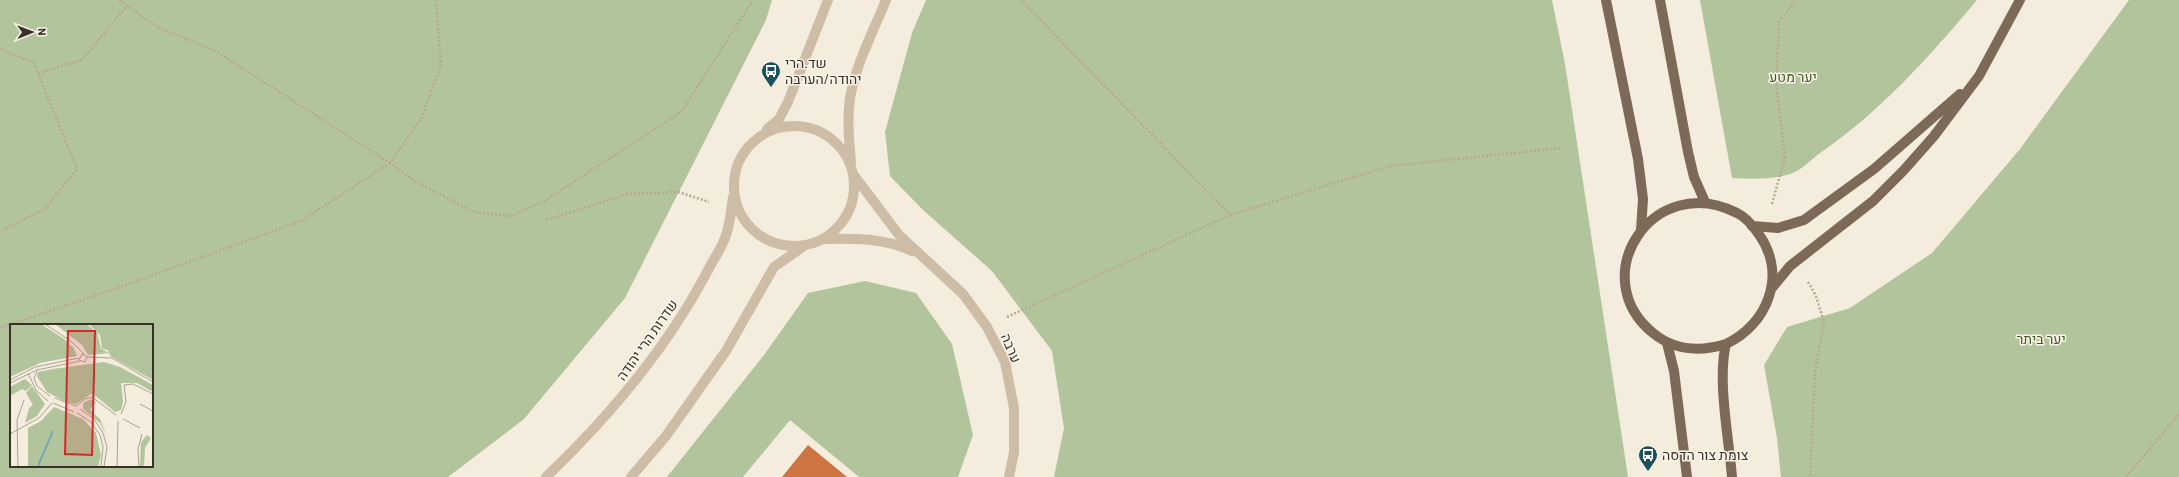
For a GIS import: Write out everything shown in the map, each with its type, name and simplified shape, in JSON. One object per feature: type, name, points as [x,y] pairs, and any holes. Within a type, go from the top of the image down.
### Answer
[{"type":"main road","points":[[1606,0],[1638,159],[1643,199],[1641,230]]},
{"type":"main road","points":[[1660,0],[1688,152],[1694,177],[1705,202]]},
{"type":"main road","points":[[1771,289],[1780,277],[1796,262],[1872,201],[1904,170],[1934,136],[1979,76],[2020,0]]},
{"type":"main road","points":[[1752,226],[1778,228],[1804,220],[1836,197],[1924,128],[1979,76]]},
{"type":"main road","points":[[1693,202],[1705,202],[1728,208],[1739,214],[1752,226],[1764,241],[1771,265],[1771,289],[1766,307],[1756,323],[1738,339],[1708,349],[1690,349],[1667,343],[1639,320],[1628,298],[1625,274],[1630,251],[1641,230],[1659,214],[1669,208],[1693,202]]},
{"type":"main road","points":[[1667,343],[1674,371],[1687,477]]},
{"type":"main road","points":[[1726,344],[1722,376],[1732,477]]},
{"type":"street","points":[[804,246],[783,246],[763,238],[741,216],[733,197],[734,176],[740,155],[752,141],[779,119],[788,102],[828,0]]},
{"type":"street","points":[[631,477],[666,436],[726,351],[774,267],[804,246],[824,239],[839,226],[850,208],[854,187],[848,127],[850,98],[856,74],[886,0]]},
{"type":"street","points":[[752,141],[770,130],[790,125],[811,127],[830,137],[841,148],[851,169]]},
{"type":"street","name":"ערבה","points":[[851,169],[873,202],[900,235],[963,294],[986,327],[1005,362],[1014,408],[1014,452],[1008,477]]},
{"type":"street","name":"שדרות הרי יהודה","points":[[546,477],[581,444],[623,397],[666,342],[693,298],[725,237],[733,197]]},
{"type":"street","name":"ערבה","points":[[824,239],[848,238],[874,241],[901,246],[922,255]]},
{"type":"path","points":[[119,0],[157,27],[214,50],[390,163],[416,182],[474,212],[511,216],[546,200],[681,112],[753,0]]},
{"type":"path","points":[[12,324],[123,286],[301,221],[390,163],[421,119],[441,65],[436,0]]},
{"type":"path","points":[[1021,0],[1230,215]]},
{"type":"path","points":[[1778,228],[1771,207],[1785,157],[1776,83],[1780,22],[1796,0]]},
{"type":"path","points":[[38,73],[82,60],[127,6]]},
{"type":"path","points":[[0,49],[34,63],[77,169],[45,209],[0,231]]},
{"type":"path","points":[[986,327],[1230,215],[1390,166],[1562,148]]},
{"type":"path","points":[[546,220],[628,194],[679,192],[731,208]]},
{"type":"path","points":[[1796,262],[1816,296],[1824,322],[1815,373],[1810,477]]},
{"type":"path","points":[[0,328],[10,325]]},
{"type":"path","points":[[2126,477],[2179,414]]},
{"type":"green space","points":[[0,0],[772,0],[766,20],[625,298],[524,419],[448,477],[0,477]]},
{"type":"green space","points":[[926,0],[1552,0],[1565,64],[1628,477],[1054,477],[1064,428],[1052,351],[992,271],[923,210],[890,176],[885,132],[912,33]]},
{"type":"green space","name":"יער מטע","points":[[1700,0],[1977,0],[1941,42],[1903,82],[1884,101],[1842,137],[1794,173],[1783,176],[1754,179],[1732,178]]},
{"type":"green space","name":"יער ביתר","points":[[2129,0],[2179,0],[2179,477],[1781,477],[1777,438],[1764,365],[1787,327],[1850,308],[1932,253],[2020,149]]},
{"type":"green space","points":[[865,281],[916,293],[952,344],[973,435],[958,477],[859,477],[790,420],[743,477],[667,477],[764,355],[808,293]]},
{"type":"building","points":[[808,445],[847,477],[782,477]]},
{"type":"place","name":"שד.הרי יהודה/הערבה","points":[[771,88]]},
{"type":"place","name":"צומת צור הדסה","points":[[1648,472]]}]
